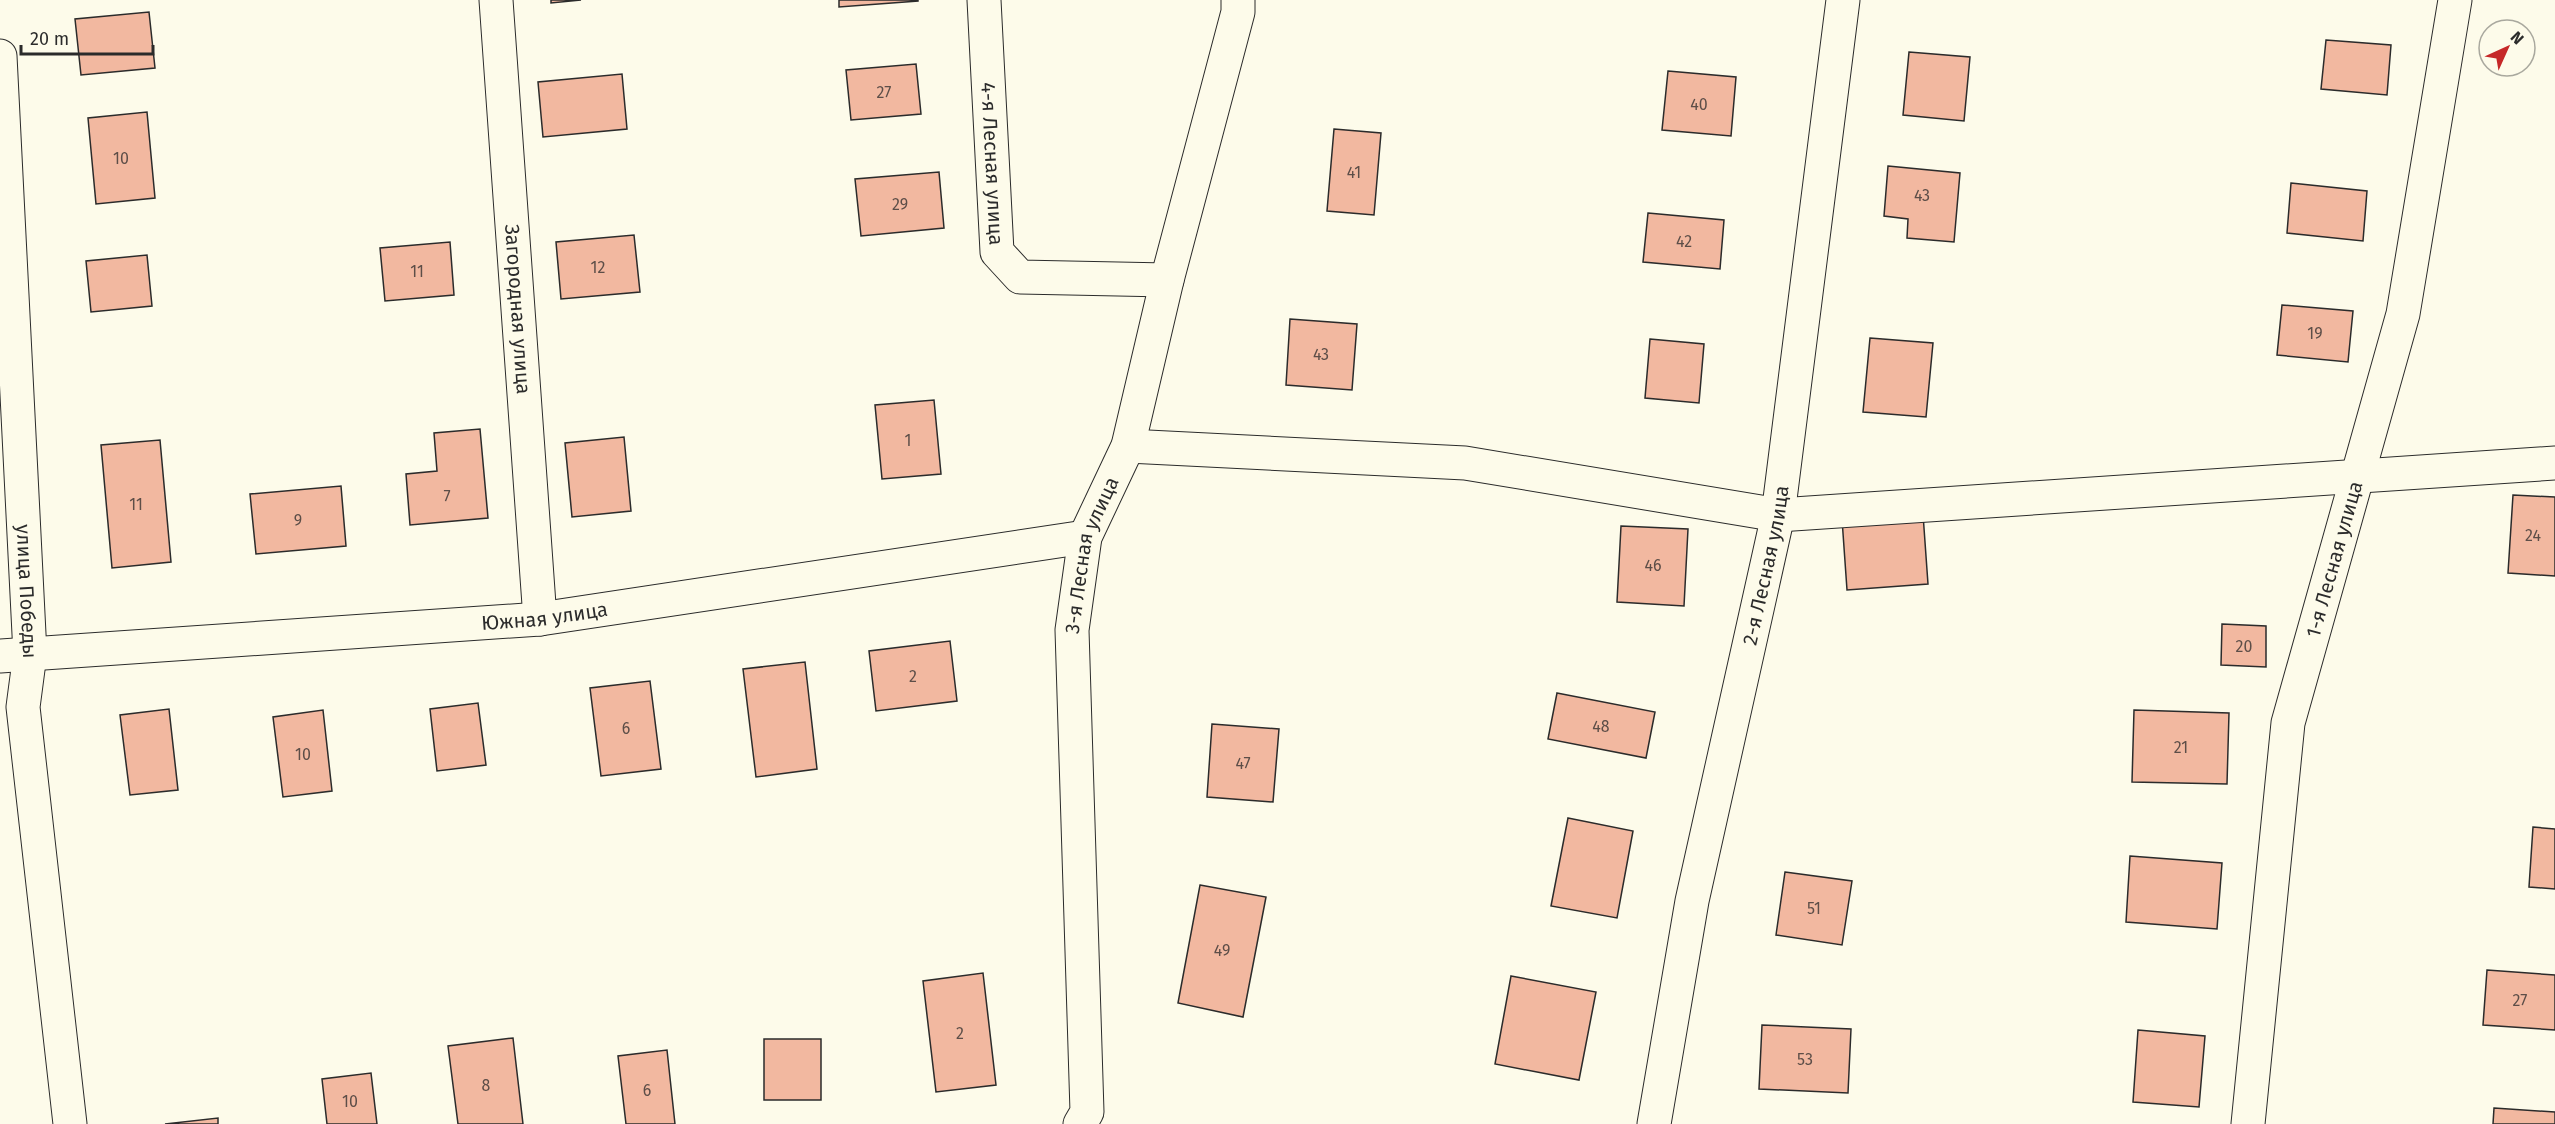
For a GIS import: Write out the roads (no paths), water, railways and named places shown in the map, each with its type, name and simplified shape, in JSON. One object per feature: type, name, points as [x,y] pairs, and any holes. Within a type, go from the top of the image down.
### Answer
[{"type":"street","name":"Загородная улица","points":[[496,0],[540,619]]},
{"type":"street","name":"4-я Лесная улица","points":[[984,0],[997,252],[1020,277],[1167,280]]},
{"type":"street","name":"3-я Лесная улица","points":[[1080,1124],[1087,1112],[1072,630],[1085,537],[1128,446],[1167,280],[1238,12],[1238,0]]},
{"type":"street","name":"2-я Лесная улица","points":[[1654,1124],[1692,901],[1778,515],[1843,0]]},
{"type":"street","name":"1-я Лесная улица","points":[[2248,1124],[2288,723],[2403,314],[2455,0]]},
{"type":"street","name":"улица Победы","points":[[0,56],[15,655],[23,707],[70,1124]]},
{"type":"street","points":[[1128,446],[1465,463],[1778,515],[2555,463]]},
{"type":"street","name":"Южная улица","points":[[15,655],[540,619],[1085,537]]}]
